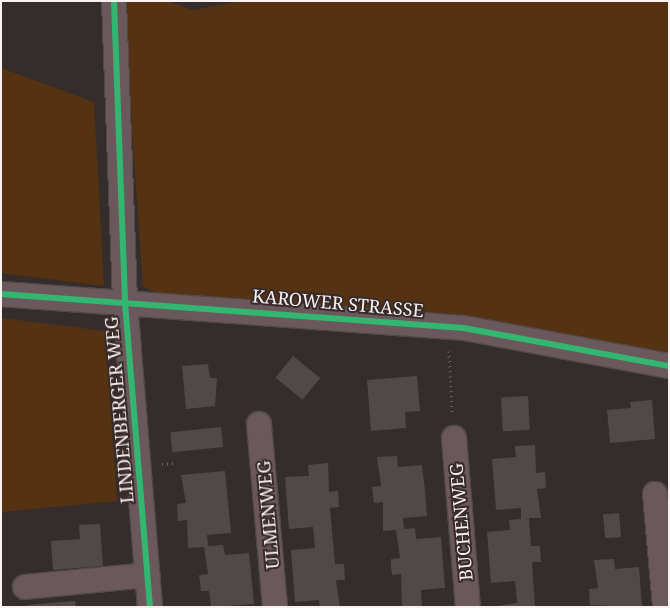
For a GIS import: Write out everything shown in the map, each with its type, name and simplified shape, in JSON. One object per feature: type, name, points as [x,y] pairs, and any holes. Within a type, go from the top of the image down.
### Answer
[{"type":"street","name":"LINDENBERGER WEG","points":[[114,1],[125,303],[150,607]]},
{"type":"street","name":"KAROWER STRASSE","points":[[1,294],[447,327],[669,366]]},
{"type":"street","name":"ULMENWEG","points":[[259,424],[275,607]]},
{"type":"street","name":"BUCHENWEG","points":[[454,438],[468,607]]},
{"type":"street","points":[[655,494],[665,607]]},
{"type":"street","points":[[25,587],[147,575]]},
{"type":"path","points":[[447,327],[454,438]]},
{"type":"path","points":[[162,464],[176,463]]},
{"type":"shaded area","points":[[123,1],[167,1],[193,10],[243,1],[669,1],[669,356],[158,294],[143,286]]},
{"type":"shaded area","points":[[1,68],[94,102],[104,286],[1,273]]},
{"type":"shaded area","points":[[1,318],[105,331],[117,501],[1,512]]},
{"type":"building","points":[[293,356],[320,378],[303,400],[275,378]]},
{"type":"building","points":[[208,364],[210,378],[217,378],[215,406],[186,409],[182,366]]},
{"type":"building","points":[[417,376],[420,411],[405,412],[406,428],[371,431],[367,380]]},
{"type":"building","points":[[528,396],[530,430],[503,431],[501,397]]},
{"type":"building","points":[[652,400],[655,439],[610,443],[607,410],[631,408],[630,402]]},
{"type":"building","points":[[221,427],[223,447],[172,452],[170,432]]},
{"type":"building","points":[[535,445],[536,473],[545,472],[546,488],[537,489],[541,518],[529,518],[531,546],[540,546],[541,562],[532,562],[535,607],[492,607],[517,603],[515,581],[491,583],[487,532],[510,530],[509,520],[521,519],[521,508],[496,510],[492,459],[516,457],[515,446]]},
{"type":"building","points":[[397,456],[398,467],[422,465],[425,490],[427,516],[403,518],[404,529],[415,528],[416,539],[441,537],[445,588],[421,590],[422,607],[402,607],[401,574],[392,575],[391,567],[391,559],[400,558],[396,530],[383,531],[383,502],[374,503],[372,487],[381,486],[377,457]]},
{"type":"building","points":[[328,463],[329,492],[338,491],[339,507],[330,508],[335,564],[344,564],[345,580],[336,580],[340,607],[320,607],[319,600],[295,602],[291,550],[315,548],[313,527],[289,529],[285,477],[309,476],[308,465]]},
{"type":"building","points":[[225,471],[231,533],[207,535],[208,546],[223,545],[225,555],[249,553],[254,604],[211,607],[209,591],[201,591],[199,575],[208,574],[204,547],[188,548],[187,520],[178,521],[177,504],[186,503],[181,475]]},
{"type":"building","points":[[619,513],[621,537],[605,538],[603,514]]},
{"type":"building","points":[[100,524],[103,566],[53,570],[51,541],[80,539],[79,525]]},
{"type":"building","points":[[614,559],[615,569],[639,567],[642,607],[590,605],[589,589],[598,588],[594,560]]},
{"type":"building","points":[[75,601],[76,607],[27,607],[27,605]]},
{"type":"cycle path","points":[[114,1],[125,303],[150,607]]},
{"type":"cycle path","points":[[1,294],[464,328],[669,366]]}]
